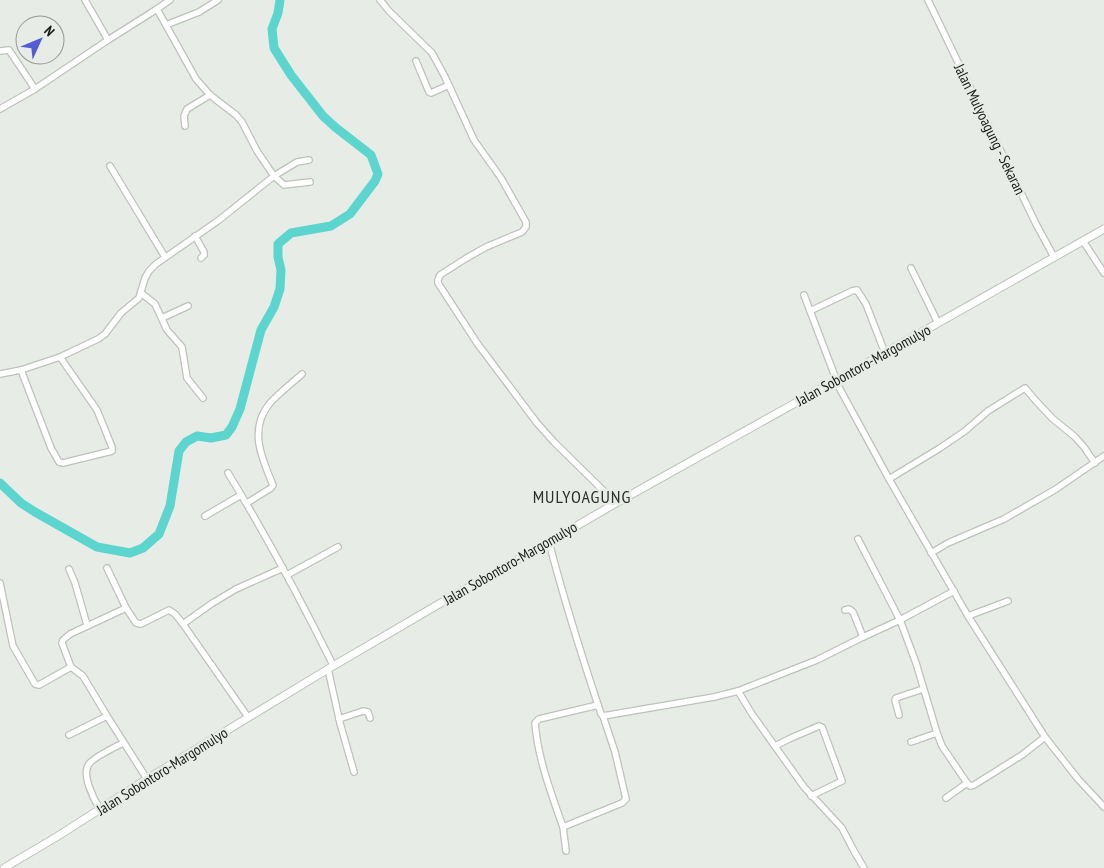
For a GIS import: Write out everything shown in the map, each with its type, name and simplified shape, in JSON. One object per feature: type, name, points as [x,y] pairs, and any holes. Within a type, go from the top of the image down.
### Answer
[{"type":"street","points":[[84,0],[108,40]]},
{"type":"street","points":[[0,109],[35,89],[170,0]]},
{"type":"street","points":[[166,25],[199,12],[218,0]]},
{"type":"street","points":[[380,0],[432,53],[474,140],[501,178],[525,220],[526,225],[522,232],[476,252],[447,270],[439,277],[438,283],[477,343],[537,423],[616,503]]},
{"type":"street","name":"Jalan Mulyoagung - Sekaran","points":[[928,0],[1054,257]]},
{"type":"street","points":[[157,9],[199,84],[210,96],[239,118],[274,176],[284,186],[310,182]]},
{"type":"street","points":[[0,51],[9,50],[35,89]]},
{"type":"street","points":[[416,60],[429,92],[431,93],[448,84]]},
{"type":"street","points":[[185,126],[184,113],[186,109],[210,96]]},
{"type":"street","points":[[0,374],[21,370],[60,357],[106,334],[119,315],[137,300],[149,272],[156,264],[219,220],[274,176],[297,162],[309,160]]},
{"type":"street","points":[[110,166],[166,257]]},
{"type":"street","name":"Jalan Sobontoro-Margomulyo","points":[[4,868],[330,667],[616,503],[1104,229]]},
{"type":"street","points":[[195,236],[204,254],[201,258]]},
{"type":"street","points":[[1083,241],[1104,273]]},
{"type":"street","points":[[911,268],[938,323]]},
{"type":"street","points":[[810,311],[857,290],[866,304],[885,353]]},
{"type":"street","points":[[141,293],[154,303],[167,330],[182,347],[187,378],[203,398]]},
{"type":"street","points":[[804,295],[835,380],[931,553],[968,616],[1045,737],[1082,784],[1104,807]]},
{"type":"street","points":[[162,318],[188,306]]},
{"type":"street","points":[[21,370],[51,448],[59,462],[63,463],[112,451],[112,446],[97,410],[60,357]]},
{"type":"street","points":[[247,503],[273,485],[262,459],[258,437],[259,425],[264,411],[270,403],[302,374]]},
{"type":"street","points":[[889,479],[940,448],[965,431],[988,411],[1026,388],[1036,401],[1074,436],[1095,463]]},
{"type":"street","points":[[931,553],[1004,520],[1048,494],[1104,456]]},
{"type":"street","points":[[228,473],[287,575],[330,667],[339,719],[354,772]]},
{"type":"street","points":[[204,516],[241,494]]},
{"type":"street","points":[[858,539],[900,620],[936,733],[946,754],[966,784],[974,785],[1022,755],[1045,737]]},
{"type":"street","points":[[549,542],[563,595],[613,746],[626,799],[622,803],[563,827]]},
{"type":"street","points":[[287,575],[338,547]]},
{"type":"street","points":[[107,568],[126,608],[136,623],[138,624],[169,610],[175,614],[248,717]]},
{"type":"street","points":[[183,624],[236,589],[283,568]]},
{"type":"street","points":[[70,569],[87,626]]},
{"type":"street","points":[[0,583],[13,646],[35,684],[39,685],[71,667]]},
{"type":"street","points":[[603,716],[714,697],[738,691],[817,660],[863,636],[900,620],[954,591]]},
{"type":"street","points":[[968,616],[1008,602]]},
{"type":"street","points":[[126,608],[70,634],[62,643],[71,667],[84,676],[147,779]]},
{"type":"street","points":[[845,610],[850,609],[863,636]]},
{"type":"street","points":[[899,715],[896,698],[923,689]]},
{"type":"street","points":[[738,691],[752,714],[811,796],[842,828],[864,868]]},
{"type":"street","points":[[566,851],[563,827],[544,771],[534,723],[539,719],[598,705]]},
{"type":"street","points":[[339,719],[363,711],[368,712],[370,718]]},
{"type":"street","points":[[69,735],[107,716]]},
{"type":"street","points":[[775,746],[822,726],[842,781],[811,796]]},
{"type":"street","points":[[911,742],[936,733]]},
{"type":"street","points":[[100,810],[91,793],[87,777],[87,767],[91,761],[124,742]]},
{"type":"street","points":[[946,798],[966,784]]},
{"type":"waterway","points":[[0,483],[21,503],[97,547],[130,553],[143,548],[159,534],[170,506],[179,451],[186,442],[197,436],[211,438],[226,435],[240,409],[261,330],[274,307],[280,289],[281,270],[278,244],[291,233],[331,226],[350,214],[375,181],[378,174],[371,155],[323,116],[291,75],[274,48],[272,29],[278,13],[280,0]]},
{"type":"district","name":"MULYOAGUNG","points":[[582,496]]}]
